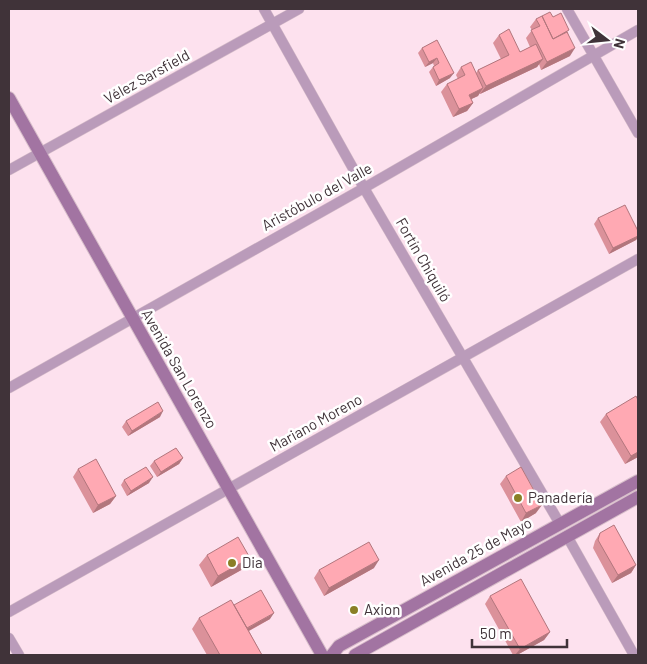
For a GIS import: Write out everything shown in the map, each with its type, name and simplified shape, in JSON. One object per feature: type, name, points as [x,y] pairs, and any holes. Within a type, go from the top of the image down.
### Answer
[{"type":"main road","name":"Avenida San Lorenzo","points":[[9,98],[322,655]]},
{"type":"main road","name":"Avenida 25 de Mayo","points":[[332,655],[339,646],[638,481]]},
{"type":"main road","name":"Avenida 25 de Mayo","points":[[355,655],[638,497]]},
{"type":"main road","points":[[560,524],[567,536]]},
{"type":"street","name":"Fortín Chiquiló","points":[[264,9],[364,188],[560,524]]},
{"type":"street","name":"Vélez Sarsfield","points":[[9,170],[299,9]]},
{"type":"street","points":[[568,9],[638,133]]},
{"type":"street","name":"Aristóbulo del Valle","points":[[9,388],[364,188],[638,30]]},
{"type":"street","name":"Mariano Moreno","points":[[9,612],[638,260]]},
{"type":"street","points":[[567,536],[634,655]]},
{"type":"street","points":[[9,638],[19,655]]},
{"type":"building","points":[[550,12],[553,17],[561,13],[569,30],[553,39],[542,16]]},
{"type":"building","points":[[542,16],[553,39],[567,32],[575,48],[547,62],[531,30],[540,26],[536,19]]},
{"type":"building","points":[[509,29],[520,52],[536,44],[543,59],[486,86],[478,70],[509,55],[499,35]]},
{"type":"building","points":[[437,40],[454,73],[439,80],[433,67],[439,63],[437,58],[429,62],[422,48]]},
{"type":"building","points":[[471,62],[483,88],[469,95],[473,103],[459,109],[447,84],[465,75],[461,67]]},
{"type":"building","points":[[625,205],[638,231],[638,236],[613,248],[598,218]]},
{"type":"building","points":[[636,396],[638,400],[638,452],[631,456],[606,414]]},
{"type":"building","points":[[158,402],[163,411],[132,431],[126,421]]},
{"type":"building","points":[[176,448],[183,458],[161,472],[154,461]]},
{"type":"building","points":[[96,459],[116,496],[98,505],[78,469]]},
{"type":"building","points":[[146,467],[153,477],[131,491],[124,480]]},
{"type":"building","points":[[521,467],[542,505],[526,513],[506,476]]},
{"type":"building","points":[[614,525],[636,565],[618,575],[598,540],[600,533]]},
{"type":"building","points":[[238,537],[250,558],[218,576],[207,555]]},
{"type":"building","points":[[369,542],[379,560],[329,588],[319,570]]},
{"type":"building","points":[[521,579],[550,632],[520,649],[490,596]]},
{"type":"building","points":[[261,590],[274,613],[247,628],[234,605]]},
{"type":"building","points":[[231,600],[262,655],[220,655],[199,618]]},
{"type":"place","name":"Panadería","points":[[518,498]]},
{"type":"place","name":"Dia","points":[[232,563]]},
{"type":"place","name":"Axion","points":[[354,610]]}]
